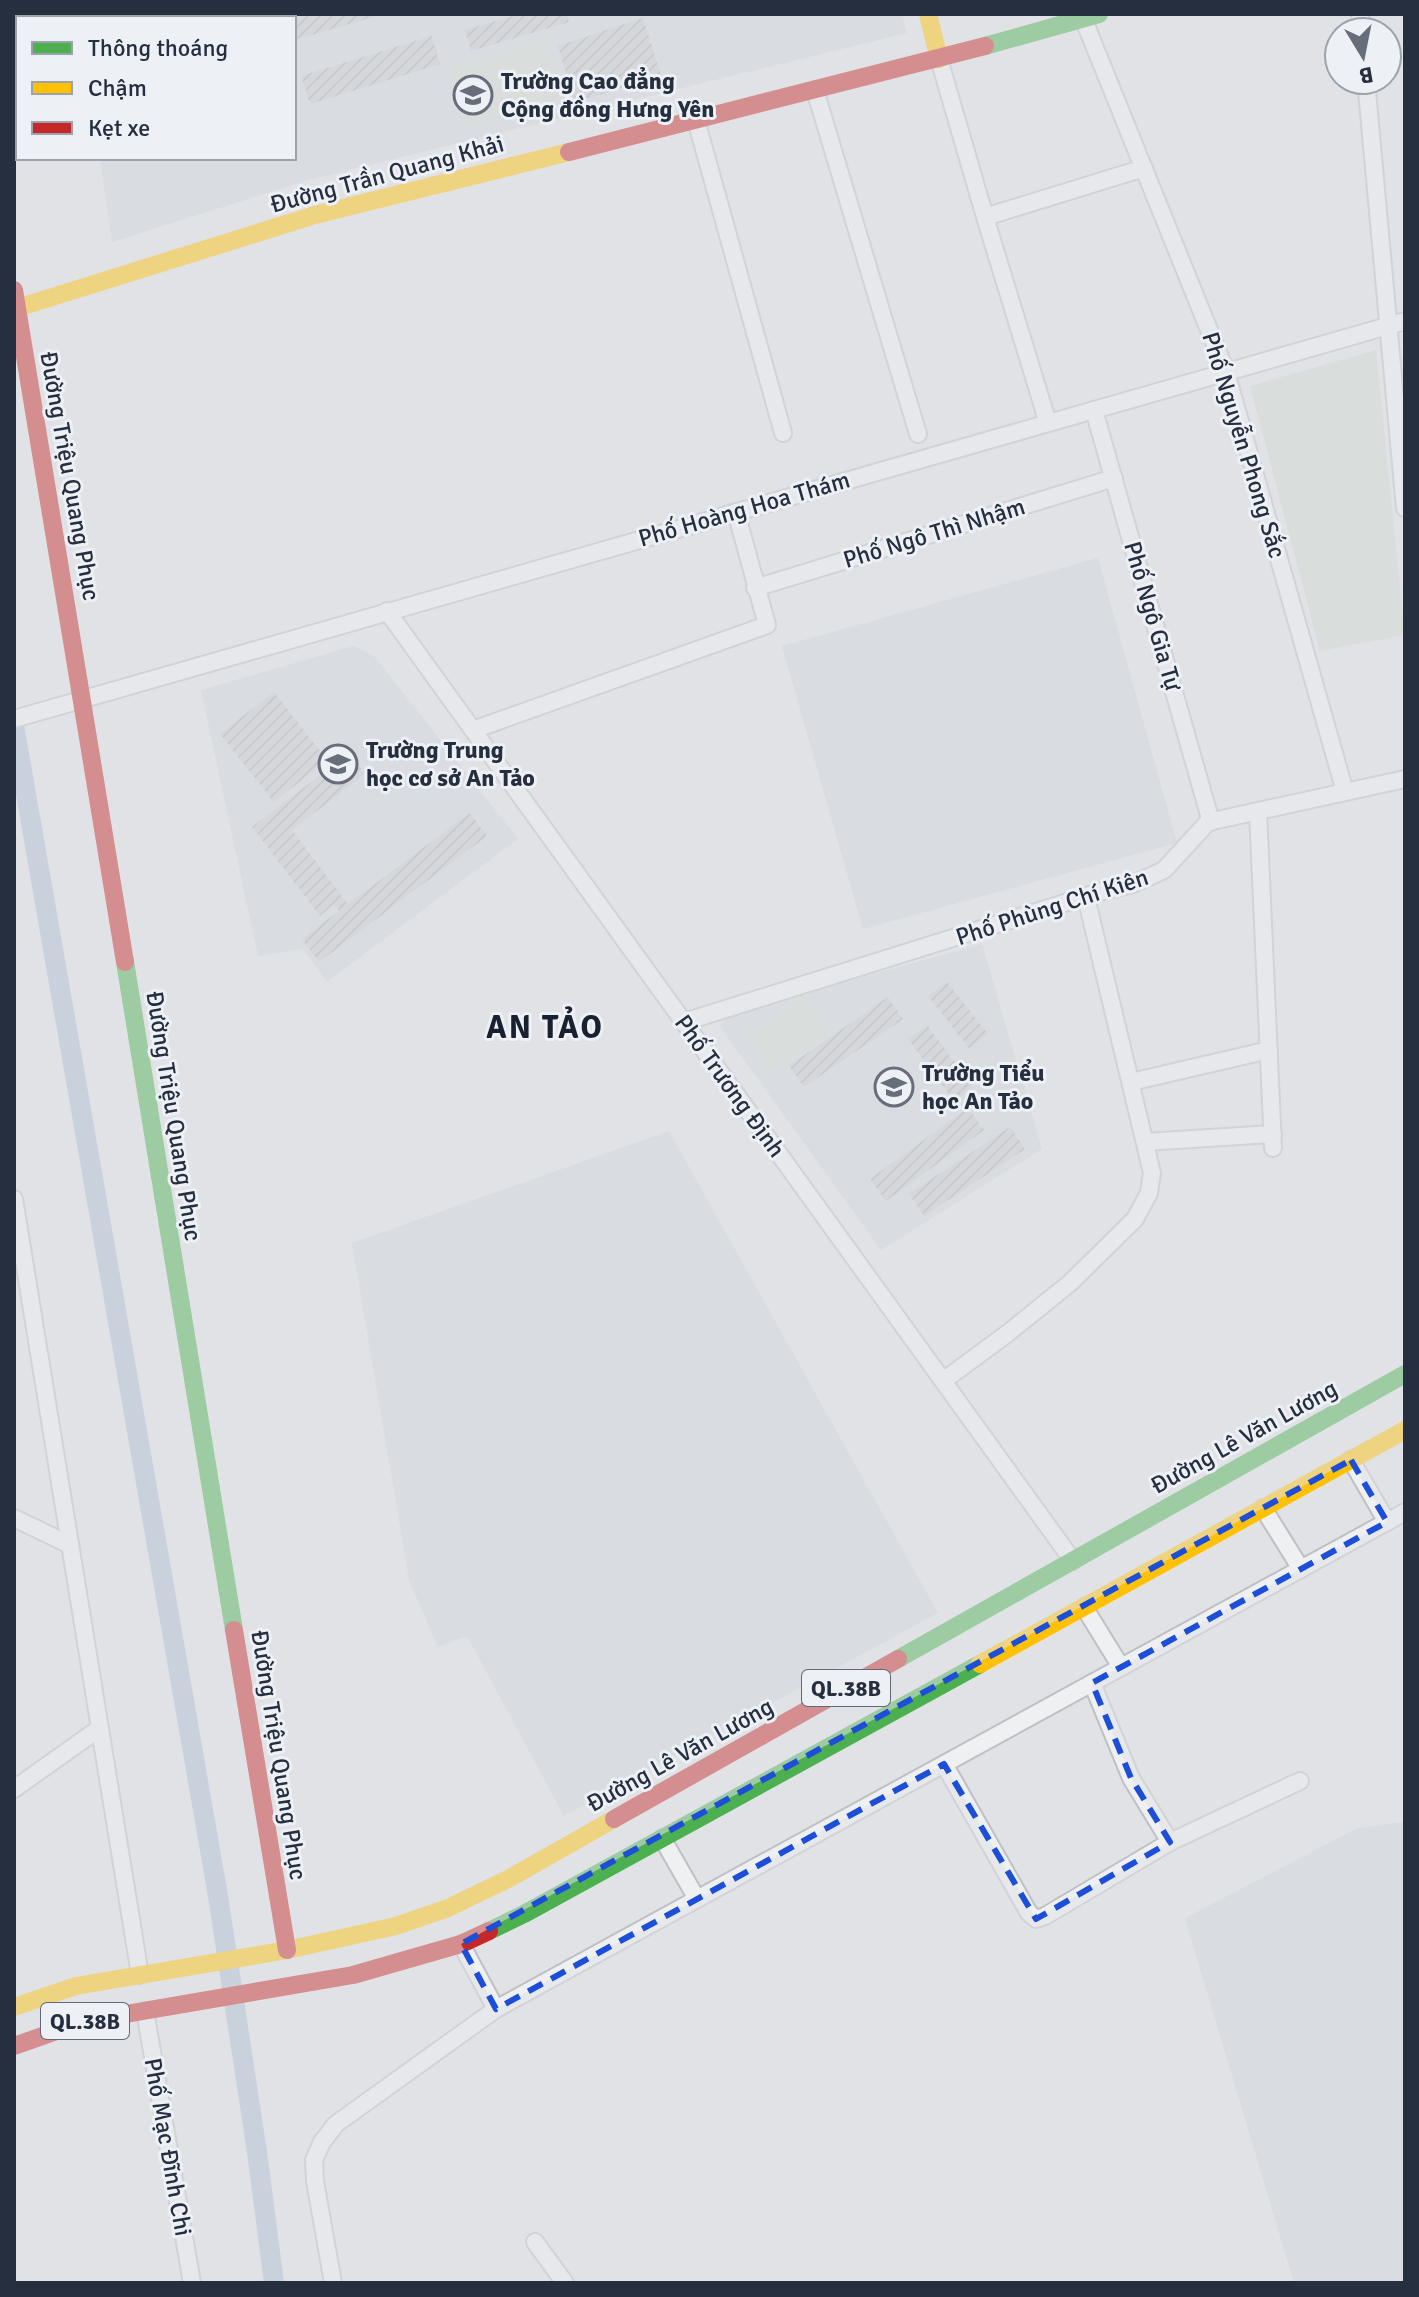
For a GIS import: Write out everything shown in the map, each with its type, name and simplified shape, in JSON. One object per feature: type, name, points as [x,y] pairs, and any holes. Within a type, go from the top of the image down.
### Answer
[{"type":"main road","points":[[928,14],[939,59]]},
{"type":"main road","name":"Đường Trần Quang Khải","points":[[16,299],[315,215],[939,59],[1091,16]]},
{"type":"main road","name":"Đường Triệu Quang Phục","points":[[16,299],[176,1280],[277,1951]]},
{"type":"main road","name":"Đường Lê Văn Lương","points":[[14,2007],[76,1986],[277,1951],[396,1926],[448,1908],[510,1878],[1405,1374]]},
{"type":"main road","name":"QL.38B","points":[[14,2046],[85,2021],[353,1975],[461,1944],[524,1914],[1405,1430]]},
{"type":"street","name":"Phố Nguyễn Phong Sắc","points":[[1091,16],[1144,168],[1226,372],[1345,792]]},
{"type":"street","points":[[939,59],[1048,423]]},
{"type":"street","points":[[815,90],[918,434]]},
{"type":"street","points":[[1367,96],[1405,508]]},
{"type":"street","points":[[696,120],[783,433]]},
{"type":"street","points":[[985,217],[1144,168]]},
{"type":"street","name":"Phố Hoàng Hoa Thám","points":[[14,719],[1405,321]]},
{"type":"street","name":"Phố Ngô Gia Tự","points":[[1094,410],[1211,822]]},
{"type":"street","name":"Phố Ngô Thì Nhậm","points":[[755,588],[1114,478]]},
{"type":"street","points":[[473,730],[767,625],[736,512]]},
{"type":"street","name":"Phố Trương Định","points":[[387,611],[1073,1561]]},
{"type":"street","points":[[1211,822],[1405,779]]},
{"type":"street","points":[[1145,1142],[1273,1141],[1258,811]]},
{"type":"street","name":"Phố Phùng Chí Kiên","points":[[684,1022],[1133,884],[1164,870],[1211,822]]},
{"type":"street","points":[[943,1381],[1070,1283],[1135,1219],[1149,1193],[1152,1173],[1086,897]]},
{"type":"street","points":[[1131,1082],[1269,1050]]},
{"type":"street","points":[[14,1199],[140,1975]]},
{"type":"street","points":[[1351,1460],[1387,1522]]},
{"type":"street","points":[[1263,1508],[1301,1569]]},
{"type":"street","points":[[333,2283],[314,2160],[322,2142],[336,2124],[496,2009],[1405,1512]]},
{"type":"street","points":[[14,1518],[70,1545]]},
{"type":"street","points":[[1084,1607],[1121,1667]]},
{"type":"street","points":[[1092,1683],[1131,1778],[1170,1842]]},
{"type":"street","points":[[14,1789],[100,1728]]},
{"type":"street","points":[[944,1764],[1029,1913],[1036,1919],[1170,1842],[1300,1781]]},
{"type":"street","points":[[662,1838],[697,1899]]},
{"type":"street","points":[[461,1944],[496,2009]]},
{"type":"street","name":"Phố Mạc Đĩnh Chi","points":[[152,2010],[192,2283]]},
{"type":"street","points":[[535,2242],[565,2283]]},
{"type":"highlighted area","points":[[1351,1460],[1387,1522],[1092,1683],[1131,1778],[1170,1842],[1036,1919],[944,1764],[496,2009],[461,1944]]},
{"type":"shaded area","name":"Trường Cao đẳng Cộng đồng Hưng Yên","points":[[902,14],[907,33],[308,180],[112,242],[100,160],[296,160],[296,16],[44,16]]},
{"type":"shaded area","points":[[547,40],[563,99],[467,126],[450,67]]},
{"type":"shaded area","points":[[1376,350],[1405,635],[1320,651],[1250,386]]},
{"type":"shaded area","points":[[1098,558],[1177,843],[863,929],[782,646]]},
{"type":"shaded area","name":"Trường Trung học cơ sở An Tảo","points":[[354,646],[375,657],[518,839],[327,982],[303,949],[258,956],[201,690]]},
{"type":"shaded area","name":"Trường Tiểu học An Tảo","points":[[982,944],[1042,1149],[881,1250],[719,1025],[736,1012]]},
{"type":"shaded area","points":[[805,996],[831,1032],[771,1075],[745,1038]]},
{"type":"shaded area","points":[[669,1131],[938,1613],[564,1816],[467,1636],[438,1647],[409,1580],[352,1243]]},
{"type":"shaded area","points":[[1405,1822],[1405,2283],[1294,2283],[1185,1918],[1358,1828]]},
{"type":"building","points":[[381,14],[296,39],[296,16],[284,16]]},
{"type":"building","points":[[520,14],[567,14],[569,22],[471,51],[465,30]]},
{"type":"building","points":[[643,18],[661,75],[575,103],[558,46]]},
{"type":"building","points":[[432,36],[440,64],[310,104],[301,76]]},
{"type":"building","points":[[274,692],[327,760],[274,802],[220,734]]},
{"type":"building","points":[[349,753],[365,774],[292,830],[348,904],[470,813],[487,836],[319,962],[302,939],[339,911],[334,904],[320,916],[252,827]]},
{"type":"building","points":[[947,982],[988,1034],[969,1048],[928,996]]},
{"type":"building","points":[[888,997],[903,1019],[804,1087],[789,1066]]},
{"type":"building","points":[[927,1025],[973,1087],[954,1101],[908,1039]]},
{"type":"building","points":[[968,1108],[984,1130],[886,1201],[870,1179]]},
{"type":"building","points":[[1010,1127],[1025,1149],[924,1216],[909,1194]]},
{"type":"waterway","points":[[14,725],[218,1896],[274,2283]]},
{"type":"traffic: fast","points":[[985,46],[1099,14]]},
{"type":"traffic: fast","points":[[125,962],[234,1630]]},
{"type":"traffic: fast","points":[[898,1659],[1405,1374]]},
{"type":"traffic: fast","points":[[489,1931],[980,1664]]},
{"type":"traffic: slow","points":[[928,14],[939,59]]},
{"type":"traffic: slow","points":[[17,308],[315,215],[569,152]]},
{"type":"traffic: slow","points":[[980,1664],[1405,1430]]},
{"type":"traffic: slow","points":[[14,2007],[76,1986],[287,1950],[396,1926],[448,1908],[510,1878],[614,1819]]},
{"type":"traffic: jam","points":[[569,152],[985,46]]},
{"type":"traffic: jam","points":[[14,290],[125,962]]},
{"type":"traffic: jam","points":[[234,1630],[287,1950]]},
{"type":"traffic: jam","points":[[614,1819],[898,1659]]},
{"type":"traffic: jam","points":[[14,2046],[85,2021],[353,1975],[461,1944],[489,1931]]},
{"type":"place","name":"Trường Cao đẳng Cộng đồng Hưng Yên","points":[[473,95]]},
{"type":"place","name":"Trường Trung học cơ sở An Tảo","points":[[338,764]]},
{"type":"place","name":"Trường Tiểu học An Tảo","points":[[894,1087]]},
{"type":"district","name":"AN TẢO","points":[[545,1027]]}]
